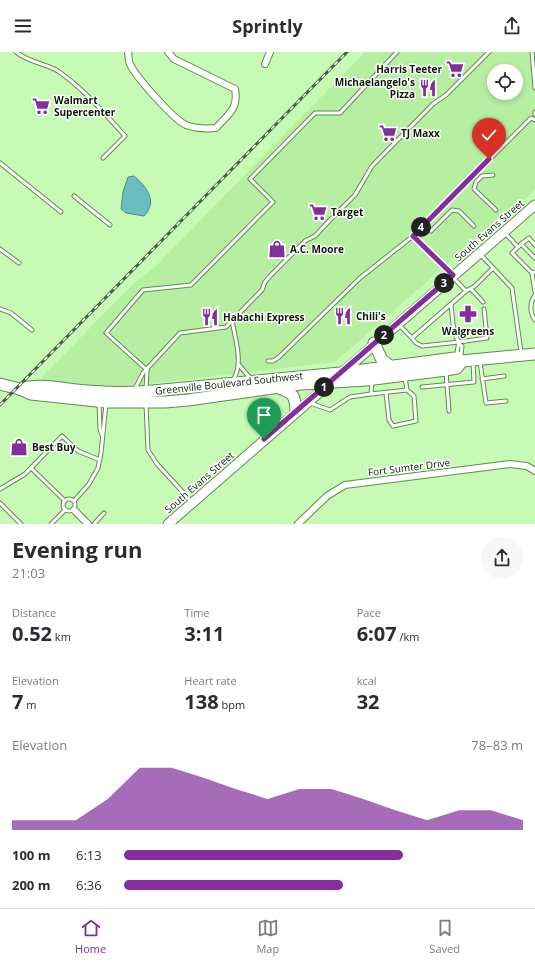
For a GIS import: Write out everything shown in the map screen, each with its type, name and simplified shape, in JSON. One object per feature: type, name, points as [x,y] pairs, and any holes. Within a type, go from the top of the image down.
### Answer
[{"type":"highway","points":[[374,343],[382,360],[390,366]]},
{"type":"highway","points":[[446,370],[457,368],[469,359],[535,354]]},
{"type":"highway","name":"Greenville Boulevard Southwest","points":[[20,389],[31,385],[88,391],[132,393],[146,397],[180,389],[340,373],[455,358],[469,359]]},
{"type":"highway","name":"Greenville Boulevard Southwest","points":[[0,384],[20,389],[31,394],[106,402],[143,396],[188,400],[276,387],[330,382],[370,382],[405,375],[446,370]]},
{"type":"highway","points":[[276,387],[291,393],[295,398],[296,411]]},
{"type":"main road","name":"South Evans Street","points":[[168,524],[535,204]]},
{"type":"street","points":[[128,52],[129,63],[137,77],[184,125],[198,129],[216,128],[235,107],[237,100],[235,89],[174,59],[168,52]]},
{"type":"street","points":[[264,64],[270,52]]},
{"type":"street","name":"Fort Sumter Drive","points":[[298,524],[327,496],[345,485],[510,464],[524,465],[535,470]]},
{"type":"street","points":[[74,510],[88,524]]},
{"type":"lane","points":[[16,52],[25,59],[57,70],[91,98],[125,136],[103,158]]},
{"type":"lane","points":[[147,370],[106,333],[143,290],[191,285],[273,202],[250,179],[315,113],[340,113],[397,52]]},
{"type":"lane","points":[[132,393],[137,387],[141,376],[180,333],[226,327],[262,290],[265,282],[274,272],[305,241],[315,236],[355,195],[372,166],[433,104],[446,95],[489,52]]},
{"type":"lane","points":[[532,52],[535,88]]},
{"type":"lane","points":[[268,361],[273,361],[279,357],[360,278],[413,236],[526,122],[531,118],[535,120]]},
{"type":"lane","points":[[0,163],[61,212]]},
{"type":"lane","points":[[493,175],[482,176],[476,182],[474,188],[496,210]]},
{"type":"lane","points":[[74,196],[110,225]]},
{"type":"lane","points":[[431,230],[452,210],[459,211],[474,226]]},
{"type":"lane","points":[[504,232],[518,247]]},
{"type":"lane","points":[[413,236],[453,275],[466,291]]},
{"type":"lane","points":[[535,245],[529,238],[512,253],[534,272],[535,294],[531,301],[532,316],[535,320]]},
{"type":"lane","points":[[521,244],[535,258]]},
{"type":"lane","points":[[0,249],[19,264]]},
{"type":"lane","points":[[479,253],[512,288],[521,356]]},
{"type":"lane","points":[[412,338],[466,291],[483,280],[493,268]]},
{"type":"lane","points":[[471,289],[483,302]]},
{"type":"lane","points":[[451,305],[454,333],[482,379],[486,403],[506,401]]},
{"type":"lane","points":[[0,309],[11,313],[32,330]]},
{"type":"lane","points":[[397,323],[416,343],[422,346],[484,339],[487,338],[484,309]]},
{"type":"lane","points":[[231,384],[238,374],[239,365],[232,320]]},
{"type":"lane","points":[[422,387],[474,382],[469,359]]},
{"type":"lane","points":[[239,365],[254,381]]},
{"type":"lane","points":[[147,370],[145,376],[148,450],[157,464],[193,503]]},
{"type":"lane","points":[[446,370],[449,411]]},
{"type":"lane","points":[[386,393],[389,420],[394,426],[416,421],[414,396],[407,390],[405,375]]},
{"type":"lane","points":[[482,379],[504,376]]},
{"type":"lane","points":[[370,382],[371,394]]},
{"type":"lane","points":[[307,402],[330,410],[350,398],[407,390]]},
{"type":"lane","points":[[102,435],[100,429],[106,402]]},
{"type":"lane","points":[[65,501],[70,499],[74,500],[89,484],[100,460],[106,402]]},
{"type":"lane","points":[[0,489],[25,474],[62,436],[78,451],[100,460]]},
{"type":"lane","points":[[31,468],[65,501]]},
{"type":"lane","points":[[65,510],[68,512],[74,510],[76,506],[74,500]]},
{"type":"lane","points":[[65,501],[63,506],[65,510]]},
{"type":"lane","points":[[0,503],[21,524]]},
{"type":"lane","points":[[51,524],[65,510]]},
{"type":"lane","points":[[94,524],[104,513]]},
{"type":"shaded area","points":[[365,52],[535,52],[535,190],[501,220],[479,236],[335,362],[122,387],[41,380],[42,377],[134,283],[155,267]]},
{"type":"water","points":[[134,176],[147,190],[149,195],[150,205],[144,216],[126,213],[121,209],[123,192],[128,177]]},
{"type":"railway","points":[[0,405],[347,52]]},
{"type":"place","name":"Harris Teeter","points":[[455,69]]},
{"type":"place","name":"Michaelangelo's Pizza","points":[[428,88]]},
{"type":"place","name":"Walmart Supercenter","points":[[41,106]]},
{"type":"place","name":"TJ Maxx","points":[[388,133]]},
{"type":"place","name":"Target","points":[[318,212]]},
{"type":"place","name":"A.C. Moore","points":[[277,249]]},
{"type":"place","name":"Walgreens","points":[[468,314]]},
{"type":"place","name":"Chili's","points":[[343,316]]},
{"type":"place","name":"Habachi Express","points":[[210,317]]},
{"type":"place","name":"Best Buy","points":[[19,447]]},
{"type":"route","points":[[264,439],[453,275],[413,236],[489,159]]}]
